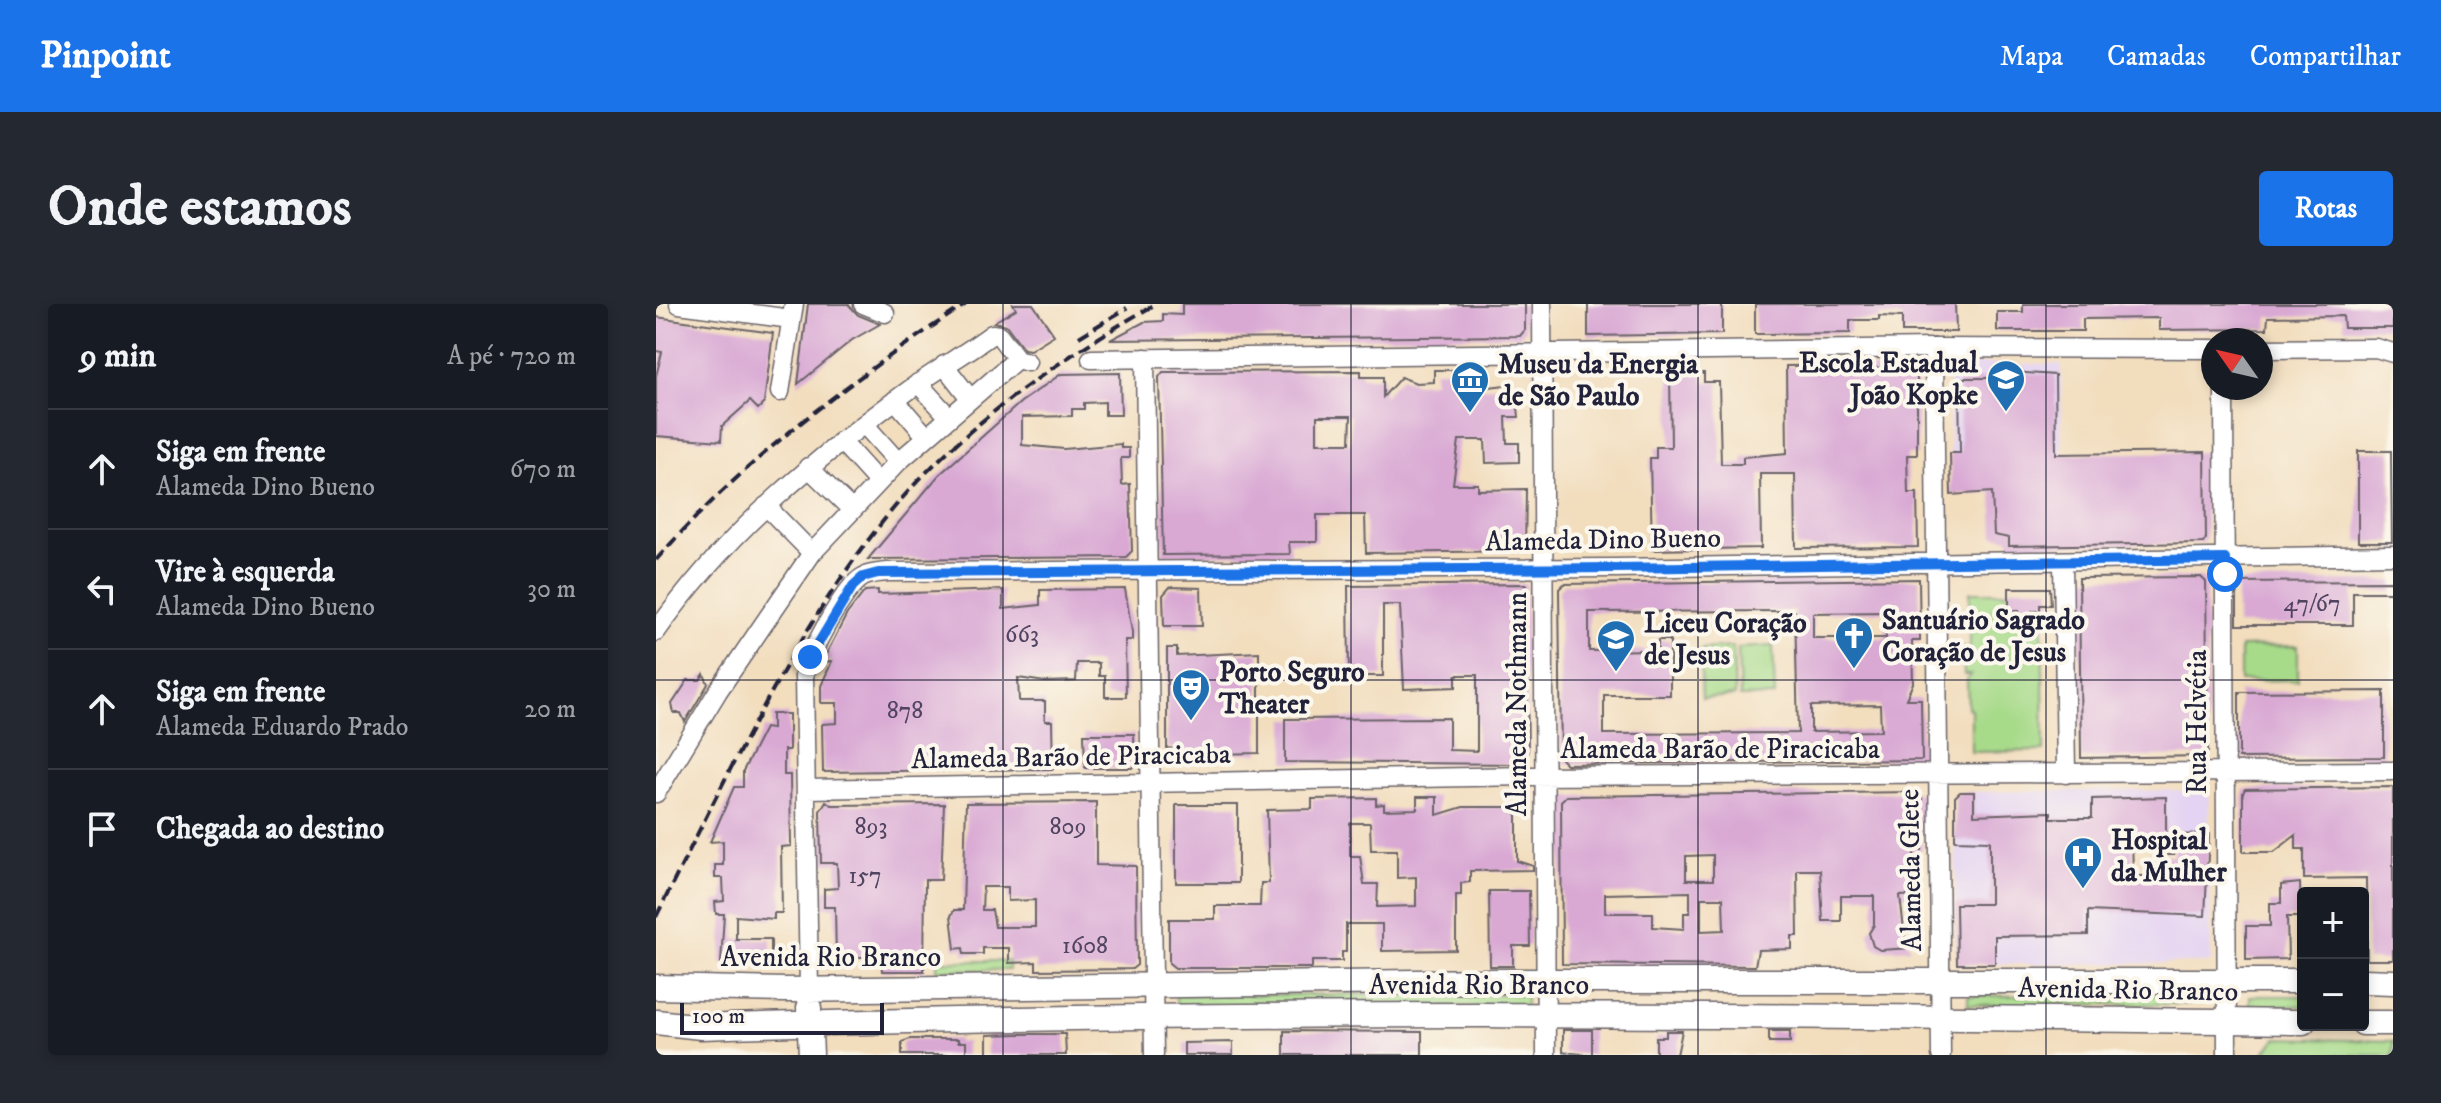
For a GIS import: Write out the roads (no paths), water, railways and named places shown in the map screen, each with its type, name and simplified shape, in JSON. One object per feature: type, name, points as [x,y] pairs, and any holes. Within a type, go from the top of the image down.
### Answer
[{"type":"main road","name":"Avenida Rio Branco","points":[[656,987],[809,990],[1546,981],[2297,981]]},
{"type":"main road","points":[[2369,981],[2393,982]]},
{"type":"main road","points":[[809,990],[811,1055]]},
{"type":"main road","name":"Avenida Rio Branco","points":[[656,1022],[701,1027],[1546,1014],[2297,1022]]},
{"type":"main road","points":[[2369,1023],[2393,1023]]},
{"type":"street","points":[[679,304],[792,312],[780,392]]},
{"type":"street","points":[[863,304],[885,313]]},
{"type":"street","name":"Alameda Nothmann","points":[[1542,304],[1546,1055]]},
{"type":"street","points":[[656,632],[674,606],[766,506],[808,467],[895,400],[992,334],[999,335],[1022,361],[996,375],[926,436],[851,509],[812,553],[718,691],[656,793]]},
{"type":"street","points":[[974,348],[996,375]]},
{"type":"street","points":[[1091,359],[1934,348],[2201,349]]},
{"type":"street","name":"Alameda Glete","points":[[1934,348],[1941,1055]]},
{"type":"street","points":[[2273,349],[2376,348],[2393,353]]},
{"type":"street","points":[[1145,358],[1154,1055]]},
{"type":"street","points":[[944,365],[969,397]]},
{"type":"street","points":[[918,383],[948,416]]},
{"type":"street","points":[[895,400],[926,436]]},
{"type":"street","name":"Rua Helvétia","points":[[2224,400],[2227,1055]]},
{"type":"street","points":[[864,424],[898,462]]},
{"type":"street","points":[[841,441],[878,482]]},
{"type":"street","points":[[808,467],[851,509]]},
{"type":"street","points":[[766,506],[812,553]]},
{"type":"street","name":"Alameda Dino Bueno","points":[[809,990],[804,676],[816,643],[834,615],[860,579],[878,573],[1545,569],[2393,555]]},
{"type":"street","points":[[2063,561],[2066,774]]},
{"type":"street","name":"Alameda Barão de Piracicaba","points":[[806,789],[1545,777],[2393,771]]},
{"type":"railway","points":[[656,560],[727,487],[802,422],[882,361],[966,304]]},
{"type":"railway","points":[[656,917],[796,649],[862,548],[898,503],[955,445],[1018,393],[1086,346],[1156,304]]},
{"type":"railway","points":[[1079,337],[1127,308]]},
{"type":"place","name":"Escola Estadual João Kopke","points":[[2006,413]]},
{"type":"place","name":"Museu da Energia de São Paulo","points":[[1470,414]]},
{"type":"place","name":"Santuário Sagrado Coração de Jesus","points":[[1854,670]]},
{"type":"place","name":"Liceu Coração de Jesus","points":[[1616,673]]},
{"type":"place","name":"Porto Seguro Theater","points":[[1191,722]]},
{"type":"place","name":"Hospital da Mulher","points":[[2083,890]]}]
